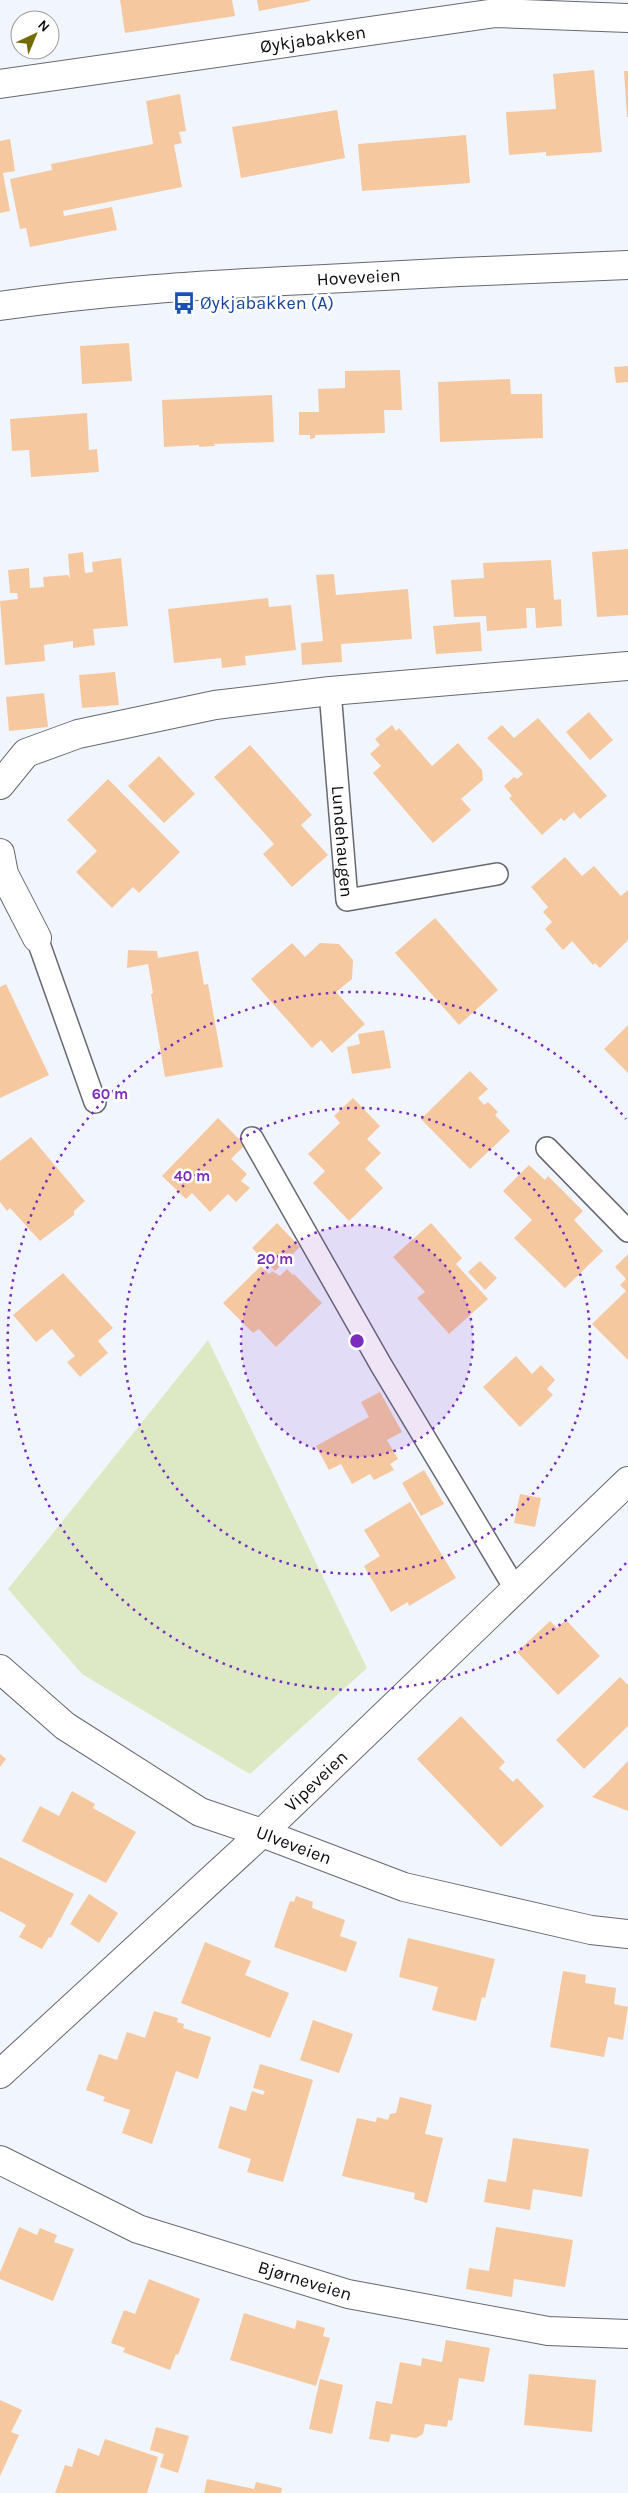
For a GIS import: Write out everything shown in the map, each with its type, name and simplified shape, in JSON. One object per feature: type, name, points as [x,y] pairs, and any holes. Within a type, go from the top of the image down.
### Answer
[{"type":"street","name":"Øykjabakken","points":[[0,84],[496,13],[628,18]]},
{"type":"street","name":"Hoveveien","points":[[0,306],[78,294],[192,286],[488,270],[628,266]]},
{"type":"street","points":[[0,785],[26,753],[78,734],[215,705],[330,691],[628,666]]},
{"type":"street","points":[[0,853],[4,874],[37,938]]},
{"type":"street","name":"Vipeveien","points":[[0,2074],[262,1833],[628,1481]]},
{"type":"street","name":"Ulveveien","points":[[0,1669],[65,1726],[200,1812],[262,1833],[404,1887],[591,1930],[628,1934]]},
{"type":"street","name":"Bjørneveien","points":[[0,2160],[138,2229],[348,2294],[548,2331],[628,2334]]},
{"type":"lane","name":"Lundehaugen","points":[[330,691],[347,900],[497,874]]},
{"type":"lane","points":[[37,938],[95,1102]]},
{"type":"lane","points":[[252,1138],[382,1365],[516,1590]]},
{"type":"lane","points":[[547,1148],[628,1231]]},
{"type":"green space","points":[[208,1340],[367,1668],[250,1774],[82,1674],[8,1589]]},
{"type":"building","points":[[120,0],[232,0],[235,16],[125,33]]},
{"type":"building","points":[[257,0],[310,0],[310,1],[259,11]]},
{"type":"building","points":[[594,70],[602,152],[546,156],[546,152],[509,155],[506,112],[556,109],[553,74]]},
{"type":"building","points":[[624,71],[628,71],[628,117],[627,117]]},
{"type":"building","points":[[180,94],[186,131],[179,132],[182,143],[174,145],[182,187],[63,211],[64,216],[112,207],[117,230],[30,247],[26,228],[20,229],[10,179],[52,170],[51,164],[153,144],[146,101]]},
{"type":"building","points":[[337,110],[345,158],[241,178],[232,127]]},
{"type":"building","points":[[466,135],[470,183],[362,191],[358,144]]},
{"type":"building","points":[[10,139],[15,171],[3,173],[10,211],[0,213],[0,141]]},
{"type":"building","points":[[129,343],[132,381],[82,384],[80,346]]},
{"type":"building","points":[[628,366],[628,382],[616,383],[614,367]]},
{"type":"building","points":[[400,370],[402,410],[384,410],[385,433],[315,435],[315,438],[310,439],[310,435],[299,435],[299,412],[319,412],[318,389],[345,388],[345,371]]},
{"type":"building","points":[[510,379],[511,394],[542,394],[543,438],[440,442],[438,382]]},
{"type":"building","points":[[272,395],[274,442],[214,444],[215,446],[199,447],[199,445],[164,447],[162,400]]},
{"type":"building","points":[[87,413],[89,450],[97,449],[99,472],[31,477],[29,450],[12,451],[10,419]]},
{"type":"building","points":[[628,549],[628,615],[597,617],[592,552]]},
{"type":"building","points":[[83,552],[85,573],[93,572],[92,562],[121,558],[128,626],[93,629],[95,645],[73,648],[73,641],[44,645],[45,661],[5,665],[0,601],[18,599],[17,593],[10,593],[8,570],[29,568],[30,588],[44,587],[43,577],[68,575],[70,579],[68,554]]},
{"type":"building","points":[[551,560],[554,600],[561,599],[562,626],[536,628],[535,608],[526,608],[527,628],[487,631],[486,616],[454,617],[451,580],[484,578],[483,563]]},
{"type":"building","points":[[334,574],[336,595],[408,589],[412,639],[341,644],[342,662],[302,665],[301,643],[323,641],[316,575]]},
{"type":"building","points":[[268,598],[269,607],[291,605],[296,650],[245,656],[246,665],[222,668],[221,658],[174,663],[168,609]]},
{"type":"building","points":[[480,622],[482,651],[436,654],[433,626]]},
{"type":"building","points":[[115,672],[119,705],[82,708],[79,675]]},
{"type":"building","points":[[44,693],[48,727],[9,731],[6,697]]},
{"type":"building","points":[[589,712],[613,740],[590,760],[566,732]]},
{"type":"building","points":[[538,718],[607,796],[580,819],[574,812],[564,821],[561,818],[542,835],[509,798],[512,796],[504,786],[514,777],[517,779],[523,774],[487,738],[502,725],[514,738]]},
{"type":"building","points":[[392,725],[396,731],[399,728],[432,766],[458,743],[482,770],[483,780],[461,799],[471,810],[433,843],[373,773],[381,766],[370,754],[380,745],[375,739]]},
{"type":"building","points":[[250,745],[312,815],[301,825],[328,855],[292,887],[263,854],[274,844],[214,777]]},
{"type":"building","points":[[159,756],[195,794],[164,823],[128,786]]},
{"type":"building","points":[[108,779],[180,852],[139,893],[133,887],[112,908],[76,872],[97,851],[67,820]]},
{"type":"building","points":[[565,857],[582,876],[594,866],[621,896],[628,890],[628,940],[600,968],[595,963],[593,965],[572,941],[563,950],[545,929],[552,922],[543,912],[548,907],[531,887]]},
{"type":"building","points":[[435,918],[498,990],[459,1025],[395,953]]},
{"type":"building","points":[[292,943],[305,957],[320,943],[339,944],[353,960],[352,979],[336,992],[365,1024],[332,1053],[321,1040],[312,1048],[251,979]]},
{"type":"building","points":[[128,950],[157,951],[158,958],[198,951],[204,985],[208,984],[223,1067],[165,1077],[148,964],[127,968]]},
{"type":"building","points":[[6,984],[49,1075],[0,1098],[0,987]]},
{"type":"building","points":[[628,1025],[628,1073],[604,1049]]},
{"type":"building","points":[[384,1030],[391,1068],[352,1074],[347,1047],[360,1044],[358,1034]]},
{"type":"building","points":[[470,1071],[488,1089],[478,1098],[484,1105],[488,1102],[498,1112],[495,1115],[510,1131],[470,1169],[421,1119]]},
{"type":"building","points":[[353,1098],[380,1126],[367,1139],[381,1153],[365,1169],[383,1188],[349,1221],[313,1183],[325,1171],[308,1154],[340,1123],[334,1116]]},
{"type":"building","points":[[218,1118],[245,1145],[231,1159],[247,1174],[241,1181],[250,1188],[236,1202],[228,1194],[210,1212],[192,1193],[186,1199],[162,1176]]},
{"type":"building","points":[[31,1137],[85,1201],[74,1211],[74,1215],[40,1241],[10,1208],[7,1211],[0,1202],[0,1161]]},
{"type":"building","points":[[529,1165],[545,1180],[548,1176],[583,1211],[574,1220],[603,1251],[565,1288],[514,1238],[532,1220],[503,1191]]},
{"type":"building","points":[[277,1223],[300,1247],[275,1271],[252,1248]]},
{"type":"building","points":[[431,1223],[462,1258],[456,1264],[488,1299],[449,1334],[417,1298],[425,1292],[393,1257]]},
{"type":"building","points":[[628,1254],[628,1360],[592,1324],[626,1291],[620,1285],[626,1279],[615,1267]]},
{"type":"building","points":[[480,1261],[497,1278],[485,1290],[468,1272]]},
{"type":"building","points":[[261,1266],[269,1274],[272,1271],[280,1276],[287,1269],[322,1303],[276,1347],[259,1329],[253,1333],[223,1303]]},
{"type":"building","points":[[63,1273],[113,1328],[98,1341],[108,1353],[80,1377],[67,1362],[75,1356],[52,1329],[36,1342],[13,1315]]},
{"type":"building","points":[[516,1356],[532,1374],[541,1365],[555,1380],[547,1389],[553,1395],[520,1427],[483,1387]]},
{"type":"building","points":[[380,1392],[402,1432],[387,1440],[398,1459],[390,1464],[394,1470],[374,1480],[370,1474],[352,1484],[341,1464],[329,1470],[316,1446],[369,1417],[361,1402]]},
{"type":"building","points":[[424,1470],[444,1504],[421,1516],[402,1483]]},
{"type":"building","points":[[520,1494],[541,1498],[535,1527],[514,1523]]},
{"type":"building","points":[[410,1502],[456,1578],[409,1606],[408,1602],[391,1612],[364,1566],[380,1556],[364,1530]]},
{"type":"building","points":[[566,1620],[600,1656],[558,1695],[517,1652],[550,1621],[557,1628]]},
{"type":"building","points":[[620,1677],[628,1685],[628,1726],[584,1769],[556,1740]]},
{"type":"building","points":[[461,1716],[505,1762],[499,1768],[513,1782],[517,1778],[544,1806],[501,1847],[417,1759]]},
{"type":"building","points":[[0,1754],[6,1759],[0,1767]]},
{"type":"building","points":[[628,1761],[628,1811],[592,1797],[610,1780]]},
{"type":"building","points":[[72,1791],[95,1804],[93,1808],[136,1832],[106,1883],[22,1841],[40,1806],[59,1816]]},
{"type":"building","points":[[0,1857],[74,1894],[51,1938],[49,1937],[42,1949],[19,1937],[26,1925],[0,1911]]},
{"type":"building","points":[[89,1894],[118,1913],[99,1943],[70,1924]]},
{"type":"building","points":[[296,1896],[313,1902],[312,1908],[345,1920],[340,1936],[357,1942],[346,1972],[274,1947],[290,1901],[294,1902]]},
{"type":"building","points":[[408,1938],[495,1959],[485,1998],[482,1997],[476,2021],[432,2010],[438,1987],[399,1977]]},
{"type":"building","points":[[205,1942],[251,1961],[245,1975],[289,1993],[270,2038],[181,2003]]},
{"type":"building","points":[[563,1971],[586,1975],[585,1983],[616,1988],[614,2004],[628,2007],[623,2040],[608,2037],[604,2057],[550,2047]]},
{"type":"building","points":[[154,2011],[178,2018],[177,2022],[184,2024],[183,2028],[211,2037],[198,2079],[176,2071],[152,2144],[122,2133],[130,2110],[103,2101],[105,2097],[86,2090],[99,2054],[117,2060],[127,2032],[145,2038]]},
{"type":"building","points":[[313,2020],[353,2034],[339,2073],[300,2060]]},
{"type":"building","points":[[260,2064],[313,2080],[283,2182],[247,2172],[251,2159],[218,2148],[230,2106],[246,2111],[252,2091],[263,2095],[265,2091],[253,2088]]},
{"type":"building","points":[[400,2097],[432,2105],[425,2134],[443,2138],[427,2203],[414,2199],[415,2193],[342,2176],[357,2118],[376,2122],[377,2117],[388,2120],[390,2114],[396,2113]]},
{"type":"building","points":[[513,2138],[589,2149],[582,2197],[533,2189],[530,2210],[484,2202],[488,2179],[506,2182]]},
{"type":"building","points":[[19,2227],[37,2235],[40,2228],[57,2235],[54,2242],[74,2249],[53,2301],[0,2279],[0,2272]]},
{"type":"building","points":[[496,2227],[573,2240],[565,2287],[514,2279],[512,2297],[466,2289],[469,2268],[489,2271]]},
{"type":"building","points":[[149,2279],[200,2299],[178,2355],[176,2354],[170,2370],[123,2352],[125,2348],[111,2343],[124,2310],[135,2314]]},
{"type":"building","points":[[244,2313],[295,2329],[297,2320],[325,2328],[323,2336],[330,2338],[316,2386],[230,2360]]},
{"type":"building","points":[[446,2340],[490,2348],[484,2382],[459,2378],[452,2421],[448,2420],[447,2427],[425,2424],[423,2434],[416,2438],[391,2434],[389,2442],[369,2439],[376,2401],[392,2404],[400,2362],[421,2366],[422,2358],[442,2362]]},
{"type":"building","points":[[529,2374],[596,2380],[592,2432],[524,2425]]},
{"type":"building","points":[[320,2379],[343,2385],[332,2434],[309,2429]]},
{"type":"building","points":[[0,2400],[22,2410],[11,2432],[19,2435],[0,2476]]},
{"type":"building","points":[[156,2427],[189,2436],[178,2473],[160,2467],[164,2454],[150,2450]]},
{"type":"building","points":[[105,2439],[158,2457],[147,2493],[55,2493],[65,2465],[72,2467],[78,2448],[99,2456]]},
{"type":"building","points":[[207,2479],[254,2489],[256,2482],[282,2488],[281,2493],[204,2493]]},
{"type":"place","name":"Øykjabakken (A)","points":[[184,303]]}]
